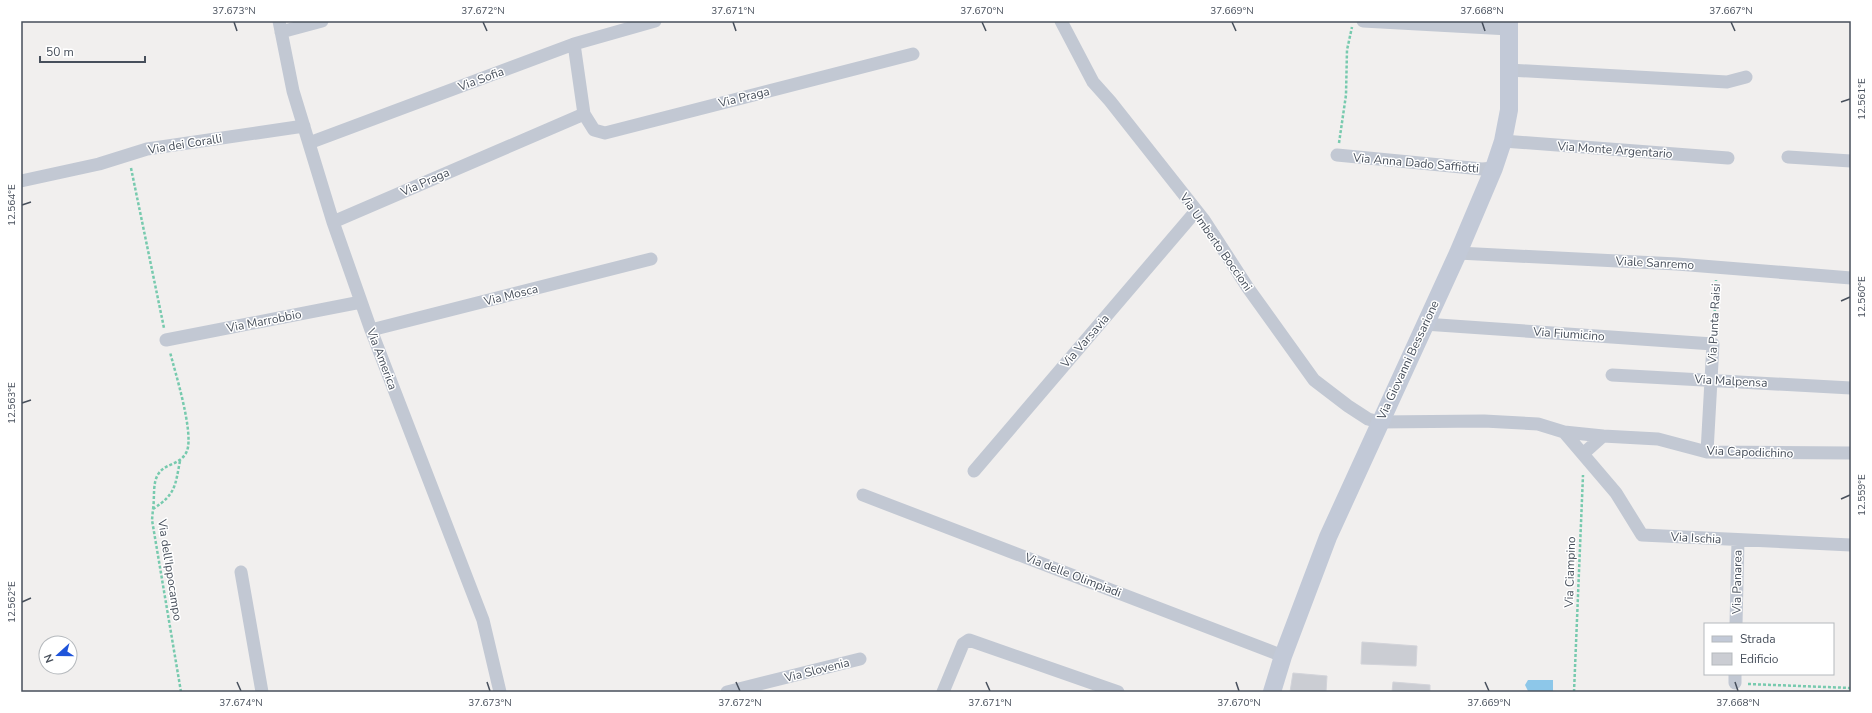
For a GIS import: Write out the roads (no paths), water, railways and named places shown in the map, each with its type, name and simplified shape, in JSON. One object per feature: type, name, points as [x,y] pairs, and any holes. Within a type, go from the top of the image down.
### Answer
[{"type":"street","points":[[280,26],[322,21]]},
{"type":"street","name":"Via Sofia","points":[[309,142],[574,44],[655,21]]},
{"type":"street","name":"Via Umberto Boccioni","points":[[1061,21],[1093,82],[1110,101],[1196,211],[1248,288],[1314,380],[1368,419],[1379,422]]},
{"type":"street","points":[[1363,21],[1509,25]]},
{"type":"street","name":"Via Giovanni Bessarione","points":[[1272,692],[1283,656],[1328,537],[1379,422],[1458,252],[1494,168],[1503,141],[1509,110],[1509,25]]},
{"type":"street","name":"Via America","points":[[280,26],[293,91],[333,222],[371,330],[483,620],[500,692]]},
{"type":"street","name":"Via Praga","points":[[574,44],[584,114],[594,130],[605,133],[913,54]]},
{"type":"street","points":[[1509,70],[1727,82],[1746,77]]},
{"type":"street","name":"Via Praga","points":[[333,222],[584,114]]},
{"type":"street","name":"Via dei Coralli","points":[[21,181],[99,164],[147,149],[304,126]]},
{"type":"street","name":"Via Monte Argentario","points":[[1503,141],[1728,158]]},
{"type":"street","name":"Via Anna Dado Saffiotti","points":[[1337,155],[1482,169],[1494,168]]},
{"type":"street","points":[[1788,157],[1851,162]]},
{"type":"street","name":"Via Varsavia","points":[[974,471],[1196,211]]},
{"type":"street","name":"Viale Sanremo","points":[[1458,252],[1717,267],[1851,278]]},
{"type":"street","name":"Via Mosca","points":[[371,330],[651,259]]},
{"type":"street","name":"Via Marrobbio","points":[[166,340],[362,302]]},
{"type":"street","name":"Via Fiumicino","points":[[1424,324],[1713,344]]},
{"type":"street","name":"Via Punta Raisi","points":[[1707,452],[1713,344]]},
{"type":"street","name":"Via Malpensa","points":[[1612,375],[1851,388]]},
{"type":"street","points":[[1379,422],[1484,421],[1538,424],[1564,432],[1584,453],[1603,436]]},
{"type":"street","name":"Via Capodichino","points":[[1564,432],[1658,439],[1707,452],[1851,453]]},
{"type":"street","name":"Via Ischia","points":[[1584,453],[1616,493],[1642,535],[1851,545]]},
{"type":"street","name":"Via delle Olimpiadi","points":[[863,495],[1283,656]]},
{"type":"street","name":"Via Panarea","points":[[1736,623],[1738,540]]},
{"type":"street","points":[[240,572],[262,692]]},
{"type":"street","points":[[943,692],[963,644],[969,640],[1118,692]]},
{"type":"street","name":"Via Slovenia","points":[[727,692],[860,659]]},
{"type":"water","points":[[1528,680],[1553,680],[1553,691],[1528,691],[1525,685]]}]
